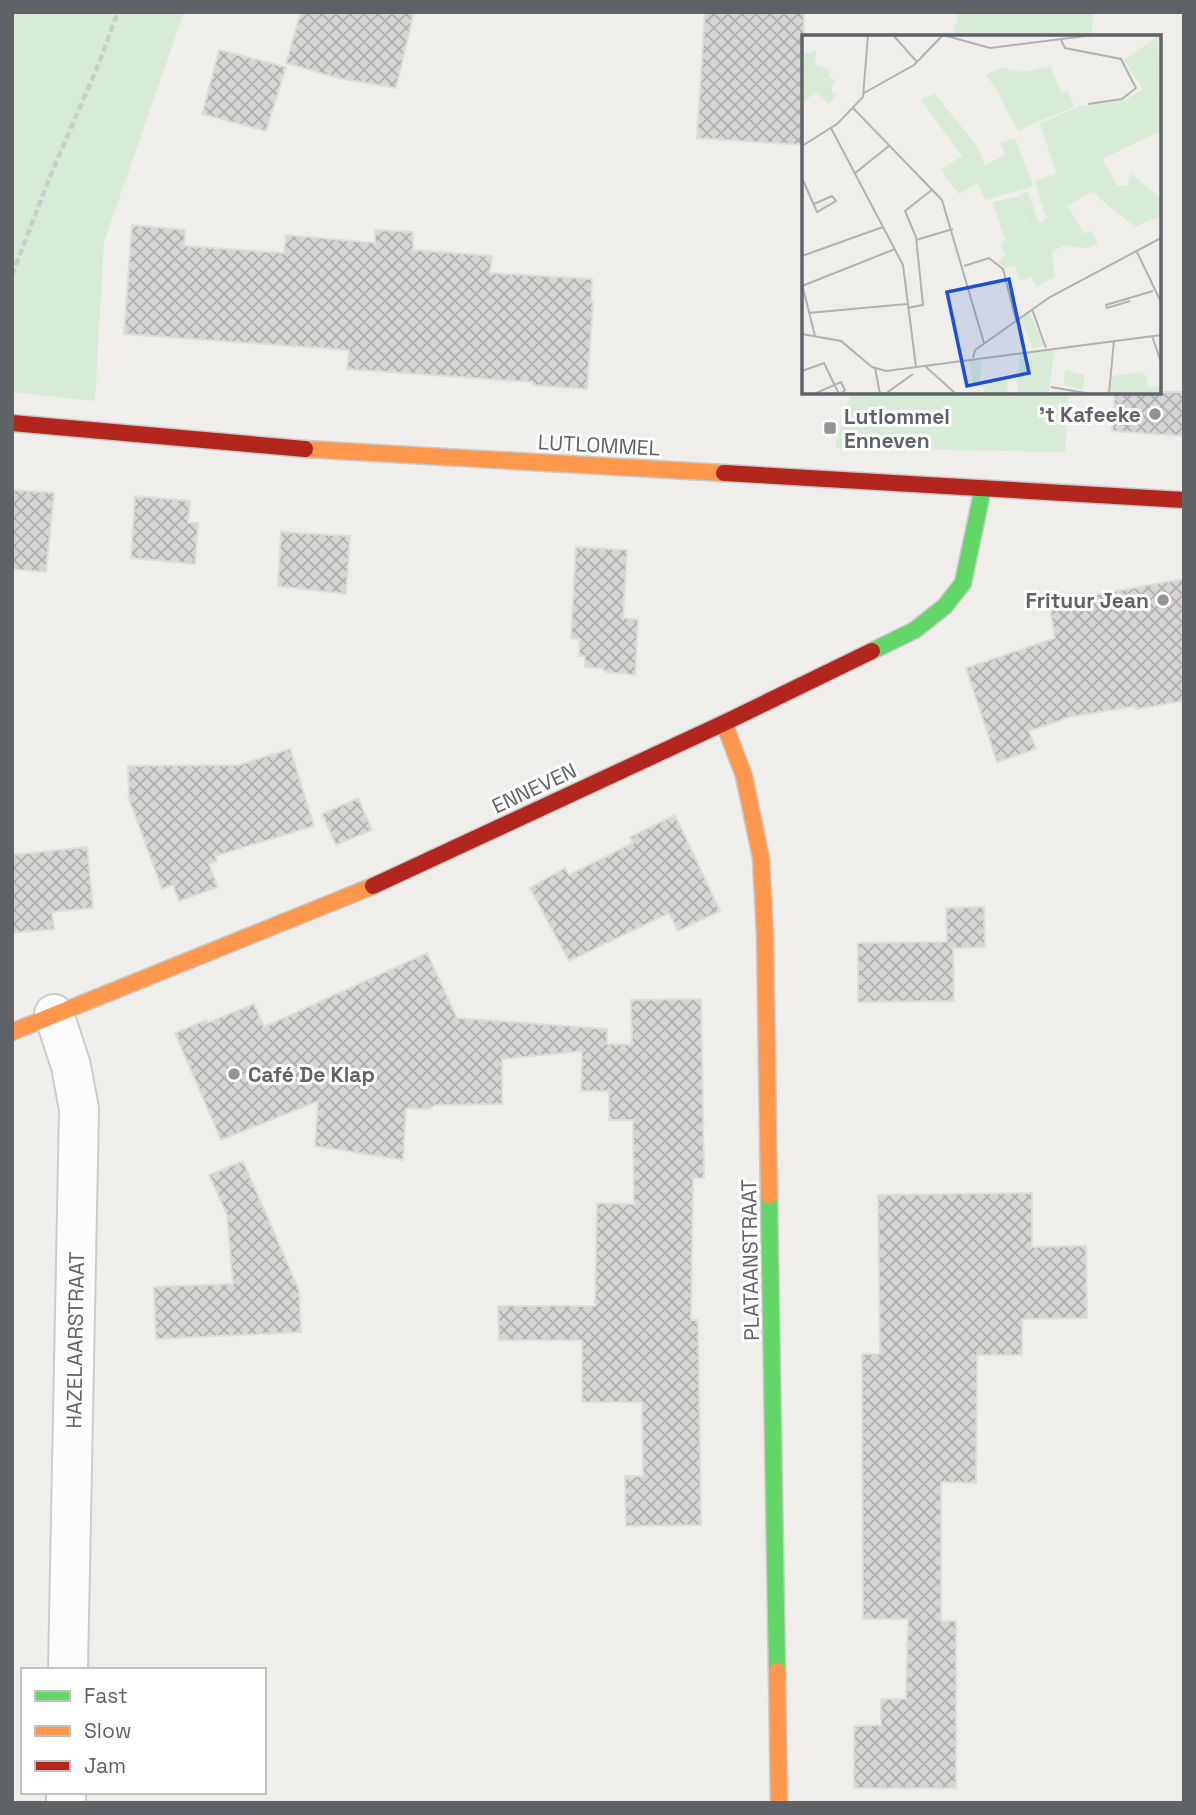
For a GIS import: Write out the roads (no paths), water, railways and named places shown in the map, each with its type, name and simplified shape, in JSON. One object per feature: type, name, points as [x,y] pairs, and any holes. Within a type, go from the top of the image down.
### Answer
[{"type":"street","name":"LUTLOMMEL","points":[[12,423],[274,447],[1184,500]]},
{"type":"street","name":"ENNEVEN","points":[[12,1032],[392,878],[724,723],[915,629],[945,606],[963,583],[983,488]]},
{"type":"street","name":"PLATAANSTRAAT","points":[[724,723],[744,776],[758,845],[765,934],[779,1803]]},
{"type":"street","name":"HAZELAARSTRAAT","points":[[54,1014],[71,1066],[79,1109],[68,1668]]},
{"type":"place","name":"'t Kafeeke","points":[[1155,414]]},
{"type":"place","name":"Lutlommel Enneven","points":[[830,428]]},
{"type":"place","name":"Frituur Jean","points":[[1163,600]]},
{"type":"place","name":"Café De Klap","points":[[234,1074]]}]
